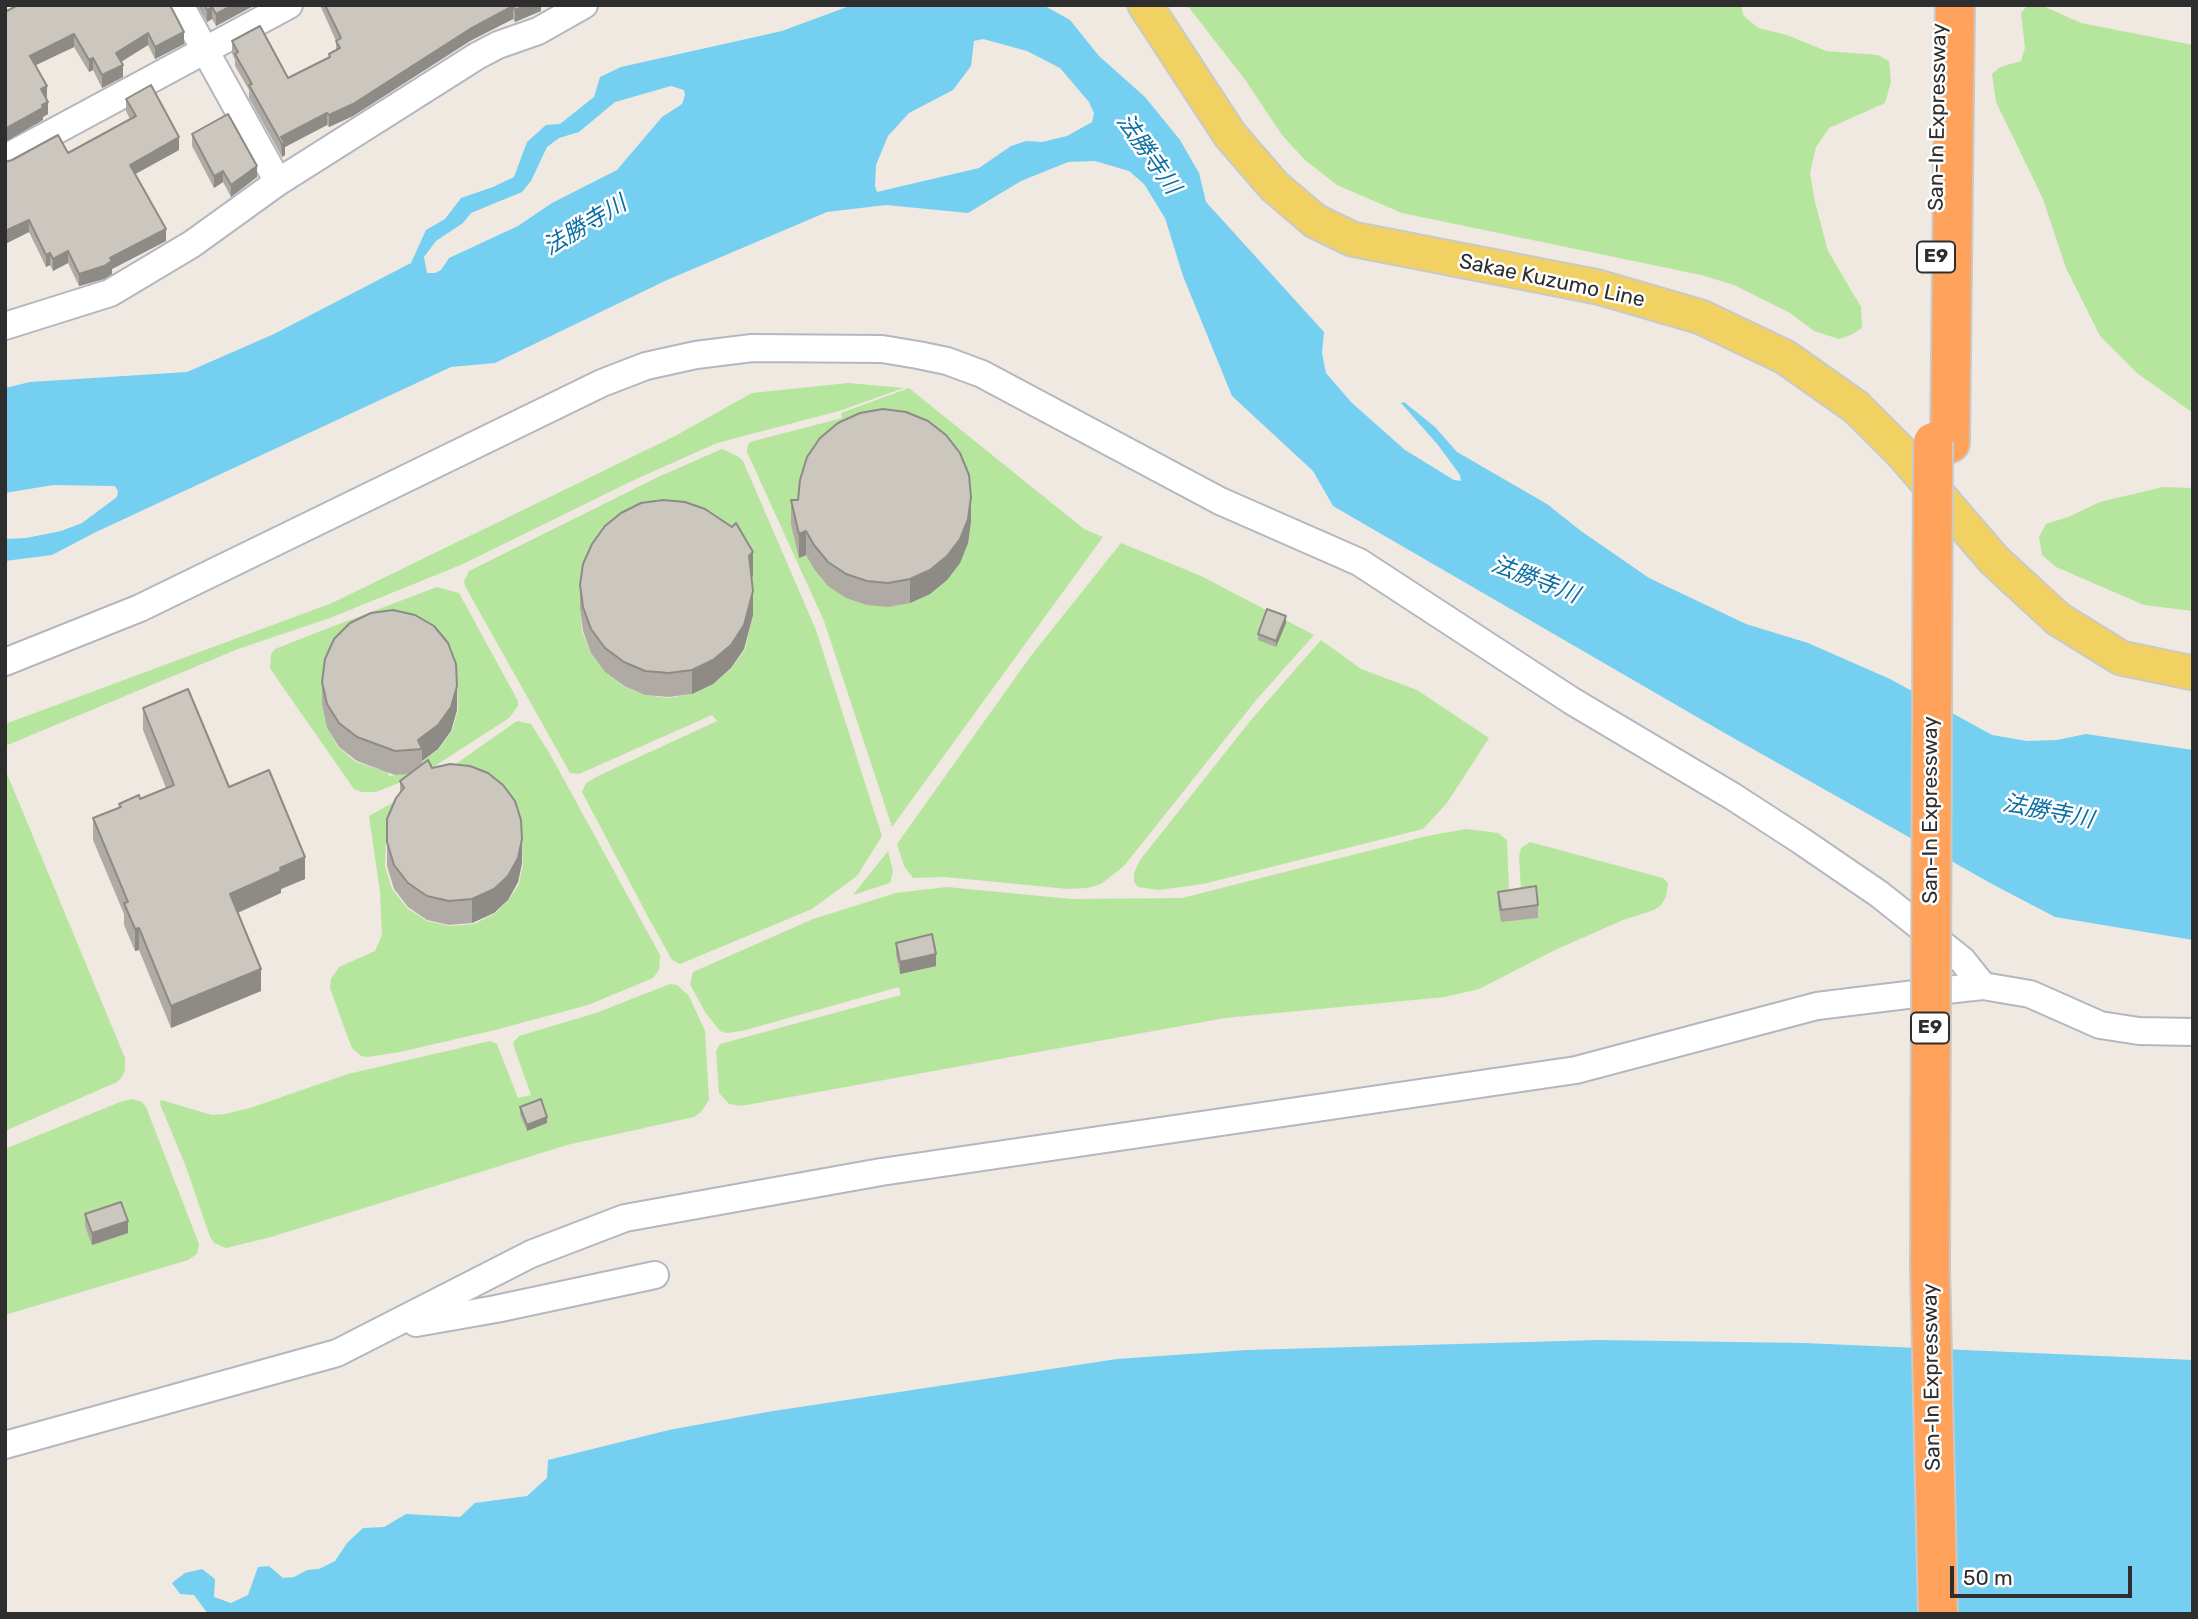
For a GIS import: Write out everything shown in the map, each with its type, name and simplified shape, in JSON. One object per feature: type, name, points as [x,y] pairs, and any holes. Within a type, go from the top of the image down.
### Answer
[{"type":"highway","name":"San-In Expressway","points":[[1938,1614],[1930,1267],[1946,73],[1940,5]]},
{"type":"highway","name":"San-In Expressway","points":[[1946,73],[1955,5]]},
{"type":"highway","name":"San-In Expressway","points":[[1941,442],[1951,1614]]},
{"type":"main road","name":"Sakae Kuzumo Line","points":[[1145,5],[1230,135],[1274,186],[1315,221],[1352,239],[1598,287],[1701,317],[1785,357],[1856,407],[1903,454],[1994,560],[2058,619],[2121,658],[2193,673]]},
{"type":"street","points":[[180,5],[278,183]]},
{"type":"street","points":[[5,158],[289,5]]},
{"type":"street","points":[[5,326],[110,293],[192,244],[278,183],[477,55],[538,32],[553,13],[584,5]]},
{"type":"street","points":[[5,662],[140,608],[603,383],[646,366],[696,355],[752,348],[882,349],[947,361],[982,374],[1220,501],[1359,562],[1572,701],[1732,796],[1800,840],[1879,894],[1962,960],[1983,986]]},
{"type":"street","points":[[5,1445],[337,1353],[531,1254],[625,1218],[881,1172],[1576,1070],[1817,1006],[1983,986],[2030,994],[2100,1025],[2139,1031],[2193,1032]]},
{"type":"street","points":[[389,1327],[496,1309],[655,1275]]},
{"type":"green space","points":[[1187,5],[1741,5],[1743,15],[1758,28],[1787,35],[1826,51],[1878,55],[1889,61],[1891,82],[1885,103],[1829,128],[1816,147],[1810,173],[1828,251],[1861,307],[1862,328],[1839,339],[1814,331],[1790,313],[1734,285],[1701,275],[1402,213],[1337,185],[1305,160],[1282,135],[1246,81]]},
{"type":"green space","points":[[2028,5],[2041,5],[2081,23],[2193,45],[2193,413],[2137,373],[2100,336],[2066,268],[2043,199],[1996,102],[1992,74],[2000,67],[2021,61],[2025,48],[2021,13]]},
{"type":"green space","points":[[848,383],[904,388],[839,411],[717,443],[634,480],[463,564],[330,618],[238,649],[5,746],[5,724],[332,603],[675,436],[752,393]]},
{"type":"green space","points":[[909,388],[1084,529],[1103,537],[892,827],[824,621],[747,447],[750,442],[842,418],[841,413]]},
{"type":"green space","points":[[722,449],[743,461],[816,630],[882,836],[857,876],[812,909],[680,964],[672,960],[582,792],[586,783],[598,776],[717,721],[712,715],[579,774],[570,773],[464,581],[469,571],[658,477]],"holes":[[[752,577],[748,580],[753,615],[745,649],[731,669],[713,684],[692,694],[669,698],[645,695],[623,686],[605,672],[591,653],[582,631],[580,609],[583,588]]]},
{"type":"green space","points":[[2163,487],[2193,488],[2193,611],[2144,605],[2056,567],[2042,555],[2039,537],[2046,524],[2100,502]]},
{"type":"green space","points":[[1121,543],[1201,576],[1314,635],[1257,699],[1124,866],[1101,884],[1068,889],[945,877],[913,878],[904,866],[897,844],[1030,657]]},
{"type":"green space","points":[[437,587],[459,593],[518,701],[518,706],[509,718],[424,773],[376,792],[354,789],[270,668],[271,654],[275,649]],"holes":[[[448,667],[457,688],[458,710],[452,731],[439,749],[421,762],[414,772],[389,776],[388,770],[356,762],[338,747],[327,728],[322,706],[324,683]]]},
{"type":"green space","points":[[1321,640],[1361,669],[1417,690],[1489,738],[1447,803],[1423,829],[1203,884],[1158,890],[1138,887],[1134,882],[1134,873],[1140,860],[1251,720]]},
{"type":"green space","points":[[517,721],[531,724],[660,955],[659,970],[653,978],[588,1005],[495,1030],[400,1052],[361,1056],[352,1048],[330,988],[331,979],[339,967],[375,951],[382,935],[380,892],[369,816],[430,782]],"holes":[[[395,821],[522,844],[523,864],[519,884],[508,901],[494,914],[474,924],[450,926],[427,921],[407,908],[392,889],[385,866],[386,843]]]},
{"type":"green space","points":[[5,769],[125,1058],[125,1070],[117,1082],[5,1131]]},
{"type":"green space","points":[[1466,829],[1498,833],[1507,840],[1509,890],[1521,890],[1519,857],[1521,848],[1530,842],[1663,878],[1668,883],[1666,897],[1654,910],[1623,920],[1555,950],[1479,989],[1445,997],[1225,1018],[741,1106],[729,1104],[719,1093],[716,1051],[720,1044],[901,995],[899,987],[742,1031],[720,1031],[705,1012],[690,984],[693,972],[813,919],[896,893],[947,887],[1072,899],[1182,898],[1427,836]]},
{"type":"green space","points":[[888,851],[893,871],[890,883],[853,895]]},
{"type":"green space","points":[[670,984],[677,985],[689,996],[705,1031],[709,1100],[694,1117],[567,1145],[271,1237],[226,1248],[214,1243],[210,1237],[186,1167],[160,1104],[161,1100],[212,1115],[225,1114],[348,1074],[490,1041],[497,1044],[518,1098],[531,1095],[513,1043],[519,1036],[596,1013]]},
{"type":"green space","points":[[132,1099],[142,1102],[146,1107],[199,1244],[197,1254],[188,1260],[5,1315],[5,1149]]},
{"type":"water","name":"法勝寺川","points":[[852,5],[1043,5],[1070,20],[1099,56],[1145,97],[1180,140],[1199,173],[1206,202],[1324,332],[1322,353],[1326,373],[1351,402],[1405,450],[1454,480],[1461,481],[1460,475],[1438,445],[1401,403],[1404,402],[1435,427],[1457,452],[1547,504],[1649,578],[1746,624],[1808,643],[1890,679],[1992,735],[2027,741],[2057,740],[2086,734],[2193,750],[2193,940],[2055,917],[1728,735],[1333,506],[1313,471],[1232,396],[1183,276],[1165,218],[1144,184],[1129,171],[1095,161],[1068,162],[1021,181],[968,213],[886,205],[827,212],[667,280],[495,363],[451,367],[52,555],[5,561],[5,539],[61,531],[82,523],[117,497],[118,491],[115,486],[53,485],[5,493],[5,388],[30,382],[187,372],[274,334],[411,263],[426,230],[445,219],[461,198],[514,177],[527,142],[546,125],[560,124],[594,97],[600,77],[621,67],[782,31]],"holes":[[[983,39],[1027,51],[1060,68],[1089,102],[1094,113],[1092,122],[1067,136],[1042,142],[1026,141],[1011,146],[979,168],[877,192],[876,165],[888,136],[909,113],[953,90],[971,66],[974,41]],[[671,86],[684,90],[682,104],[662,117],[617,170],[552,203],[518,226],[449,258],[441,270],[427,273],[424,257],[436,241],[463,223],[471,213],[522,192],[531,181],[547,147],[559,138],[579,132],[615,102]]]},
{"type":"water","points":[[1598,1340],[1804,1343],[2193,1360],[2193,1614],[208,1614],[194,1595],[180,1594],[172,1583],[185,1573],[202,1569],[215,1579],[214,1597],[231,1603],[248,1595],[258,1567],[269,1566],[283,1578],[319,1569],[335,1561],[347,1543],[363,1528],[384,1527],[406,1514],[460,1517],[475,1503],[527,1496],[547,1478],[548,1460],[669,1430],[767,1412],[1117,1359],[1247,1350]]},
{"type":"building","points":[[18,5],[170,5],[184,32],[155,47],[148,33],[116,53],[123,65],[102,75],[93,58],[89,60],[74,34],[30,56],[47,86],[41,89],[48,102],[42,105],[43,108],[5,129],[5,12]]},
{"type":"building","points":[[205,5],[233,5],[216,14],[212,7],[207,10]]},
{"type":"building","points":[[325,5],[527,5],[515,10],[513,6],[470,29],[353,104],[329,115],[327,113],[281,137],[285,143],[282,144],[249,85],[252,84],[235,54],[238,52],[232,41],[260,26],[288,78],[330,57],[329,54],[340,48],[336,41],[341,38]]},
{"type":"building","points":[[151,85],[179,137],[130,165],[166,229],[110,258],[112,261],[104,266],[79,274],[68,251],[53,259],[50,253],[46,255],[29,220],[5,231],[5,162],[58,135],[68,153],[136,116],[126,99]]},
{"type":"building","points":[[228,114],[257,166],[231,185],[223,171],[214,176],[192,134]]},
{"type":"building","points":[[883,409],[906,412],[928,421],[946,435],[960,453],[969,475],[971,497],[968,519],[960,539],[947,556],[930,570],[910,579],[888,583],[867,581],[846,574],[828,562],[806,531],[799,534],[791,500],[798,500],[800,480],[807,457],[820,438],[838,423],[860,413]]},
{"type":"building","points":[[663,500],[685,502],[705,509],[732,527],[736,523],[753,552],[749,556],[753,591],[744,625],[731,645],[713,660],[692,670],[669,673],[645,671],[624,662],[605,648],[591,629],[583,607],[580,585],[583,564],[592,544],[605,526],[621,513],[641,503]]},
{"type":"building","points":[[1267,609],[1286,616],[1276,641],[1258,634]]},
{"type":"building","points":[[393,610],[415,615],[434,626],[448,643],[456,664],[457,686],[451,707],[438,725],[418,740],[422,749],[395,751],[357,737],[339,723],[327,704],[322,682],[325,659],[334,639],[350,623],[371,613]]},
{"type":"building","points":[[188,689],[229,787],[269,770],[305,857],[230,894],[261,969],[171,1006],[139,928],[135,929],[124,903],[128,902],[93,818],[121,807],[119,804],[139,795],[140,799],[174,785],[143,708]]},
{"type":"building","points":[[428,760],[432,768],[450,764],[470,766],[488,773],[503,785],[515,801],[521,820],[522,839],[518,858],[508,876],[494,889],[472,899],[449,901],[427,896],[408,883],[394,865],[387,842],[387,819],[396,798],[404,788],[400,781]]},
{"type":"building","points":[[1536,886],[1538,905],[1501,910],[1498,892]]},
{"type":"building","points":[[932,934],[936,954],[900,962],[896,943]]},
{"type":"building","points":[[541,1099],[547,1117],[527,1125],[520,1107]]},
{"type":"building","points":[[121,1202],[128,1221],[92,1233],[85,1214]]}]
